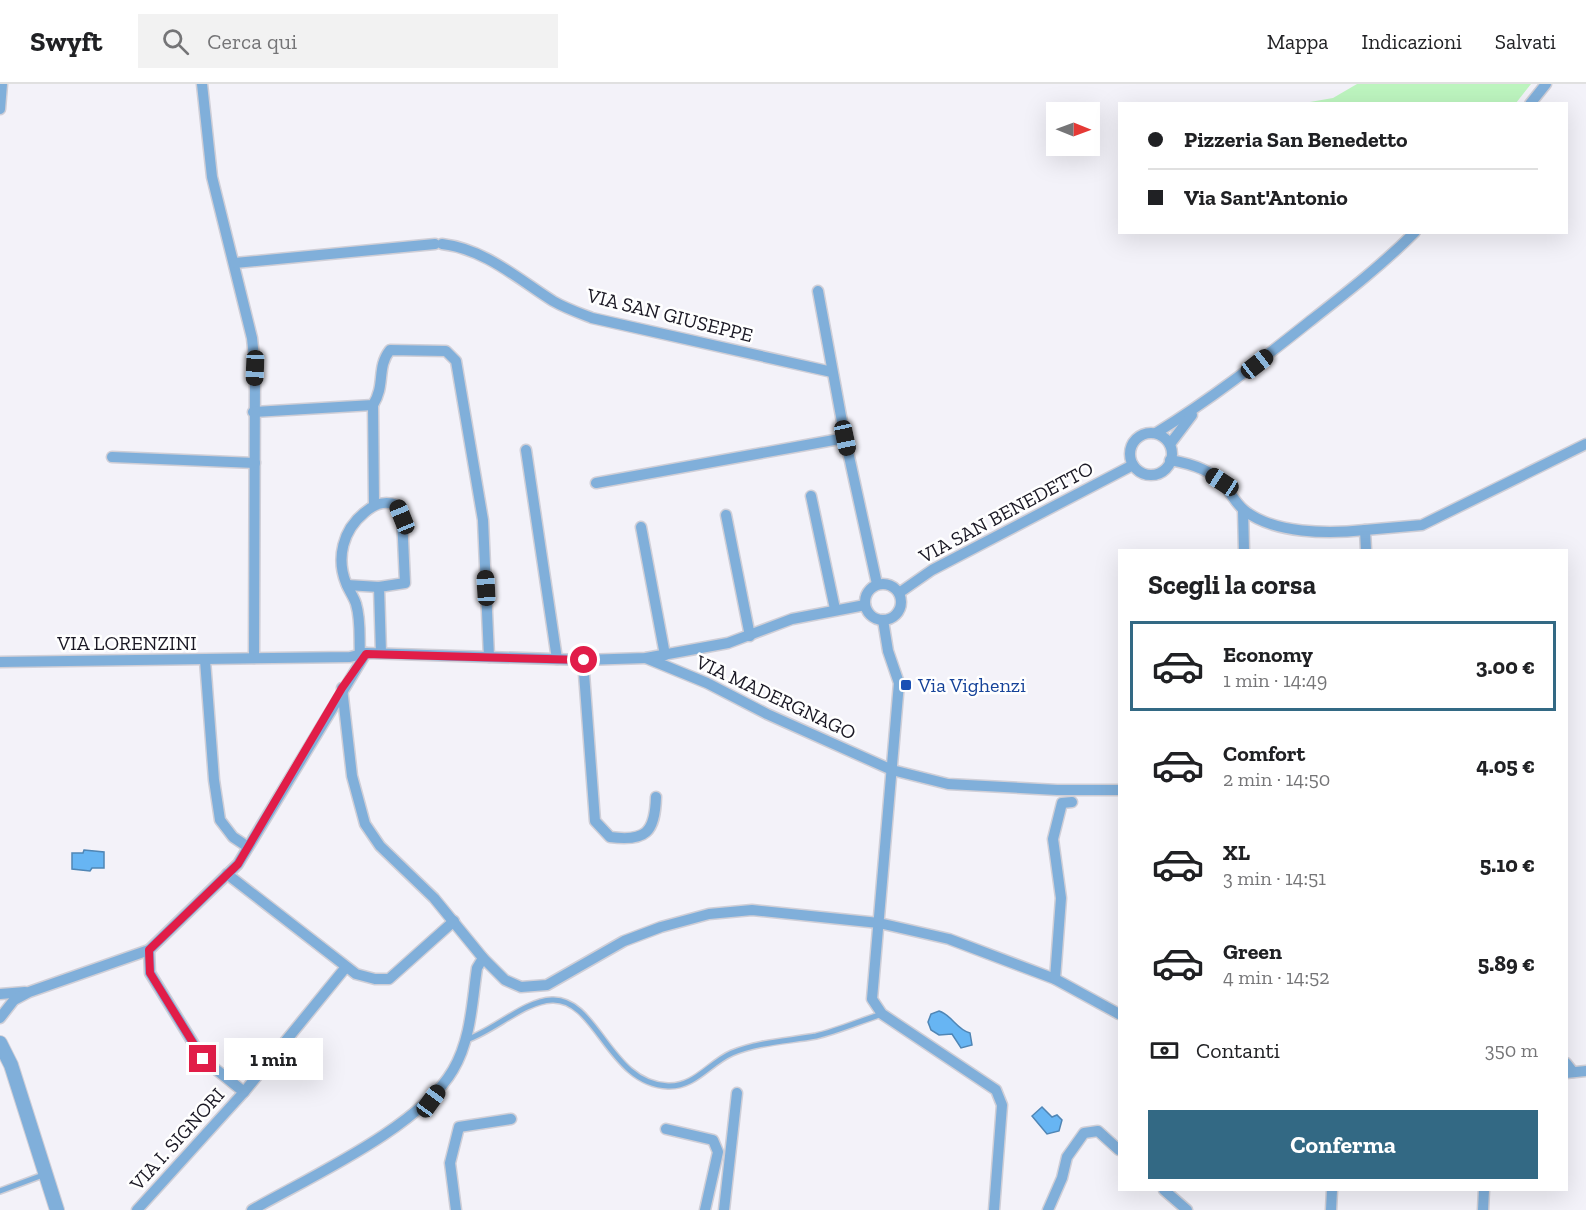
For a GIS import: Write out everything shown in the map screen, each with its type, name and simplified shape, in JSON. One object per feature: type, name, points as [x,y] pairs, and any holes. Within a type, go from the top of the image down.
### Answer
[{"type":"street","points":[[0,109],[2,84]]},
{"type":"street","points":[[202,84],[212,177],[252,338],[255,368],[253,412],[254,658]]},
{"type":"street","points":[[1532,102],[1546,84]]},
{"type":"street","points":[[1198,408],[1170,444],[1170,460],[1156,474],[1143,474],[1133,465],[1130,456],[1131,445],[1137,437],[1146,433],[1156,433],[1198,408],[1387,261],[1413,234]]},
{"type":"street","name":"VIA SAN GIUSEPPE","points":[[235,263],[438,244],[465,247],[519,277],[555,302],[592,318],[832,372]]},
{"type":"street","points":[[818,291],[845,438],[877,584]]},
{"type":"street","points":[[374,504],[373,405],[381,393],[382,359],[390,350],[447,351],[456,361],[483,520],[489,657]]},
{"type":"street","points":[[253,412],[373,405]]},
{"type":"street","points":[[1156,433],[1170,444]]},
{"type":"street","points":[[596,483],[845,438]]},
{"type":"street","points":[[1170,460],[1204,470],[1222,482],[1243,510],[1260,519],[1299,531],[1365,530],[1422,525],[1586,444]]},
{"type":"street","points":[[526,450],[557,659]]},
{"type":"street","points":[[112,457],[255,463]]},
{"type":"street","name":"VIA SAN BENEDETTO","points":[[899,593],[932,570],[1133,465]]},
{"type":"street","points":[[811,496],[835,609]]},
{"type":"street","points":[[0,1018],[14,1000],[29,992],[149,950],[238,864],[342,688],[358,655],[358,614],[355,600],[347,585],[342,570],[341,552],[346,535],[354,521],[374,504],[392,502],[397,505],[402,517],[405,583],[379,587],[347,585]]},
{"type":"street","points":[[1243,510],[1244,549]]},
{"type":"street","points":[[726,515],[750,636]]},
{"type":"street","points":[[641,527],[665,655]]},
{"type":"street","points":[[1365,530],[1366,549]]},
{"type":"street","points":[[877,584],[892,586],[899,593],[901,600],[897,614],[883,620],[873,618],[865,605],[870,589],[877,584]]},
{"type":"street","points":[[379,587],[381,653]]},
{"type":"street","points":[[358,655],[381,653],[584,660],[645,658],[750,636],[792,619],[865,605]]},
{"type":"street","points":[[883,620],[888,651],[900,683],[872,999],[882,1014],[996,1090],[1002,1106],[994,1210]]},
{"type":"street","name":"VIA LORENZINI","points":[[0,662],[205,660],[358,655]]},
{"type":"street","name":"VIA MADERGNAGO","points":[[645,658],[707,683],[767,714],[892,770],[948,784],[1118,790]]},
{"type":"street","points":[[205,660],[213,780],[220,820],[233,837],[248,847]]},
{"type":"street","points":[[584,660],[595,821],[610,837],[635,838],[651,828],[655,821],[656,797]]},
{"type":"street","points":[[342,688],[352,776],[365,824],[380,846],[454,921],[483,958],[505,980],[521,987],[547,985],[624,941],[661,927],[709,914],[752,910],[879,922],[949,939],[1055,979],[1118,1013]]},
{"type":"street","points":[[1055,979],[1061,898],[1053,839],[1062,803],[1072,802]]},
{"type":"street","points":[[228,874],[346,967],[356,974],[375,979],[389,979],[454,921]]},
{"type":"street","points":[[149,950],[150,973],[203,1059],[244,1092]]},
{"type":"street","points":[[252,1210],[392,1130],[431,1101],[453,1070],[466,1040],[477,968],[483,958]]},
{"type":"street","name":"VIA I. SIGNORI","points":[[137,1210],[244,1092],[346,967]]},
{"type":"street","points":[[0,994],[29,992]]},
{"type":"street","points":[[0,1043],[11,1065],[57,1210]]},
{"type":"street","points":[[1570,1073],[1586,1071]]},
{"type":"street","points":[[724,1210],[737,1093]]},
{"type":"street","points":[[456,1210],[450,1163],[459,1127],[511,1119]]},
{"type":"street","points":[[666,1129],[713,1140],[718,1152],[705,1210]]},
{"type":"street","points":[[1048,1210],[1062,1178],[1067,1157],[1084,1133],[1098,1131],[1118,1149]]},
{"type":"street","points":[[1165,1191],[1187,1210]]},
{"type":"street","points":[[1331,1210],[1332,1191]]},
{"type":"street","points":[[1483,1210],[1484,1191]]},
{"type":"lane","points":[[466,1040],[534,1004],[554,999],[570,1004],[584,1015],[622,1065],[647,1082],[669,1086],[685,1084],[730,1054],[758,1044],[819,1035],[882,1014]]},
{"type":"lane","points":[[0,1191],[46,1174]]},
{"type":"green space","points":[[1357,84],[1531,84],[1517,102],[1310,102],[1333,98]]},
{"type":"water","points":[[84,850],[104,852],[104,868],[92,868],[90,871],[72,869],[72,853],[83,853]]},
{"type":"water","points":[[939,1011],[970,1033],[972,1045],[961,1048],[952,1034],[939,1035],[931,1030],[928,1022],[931,1014]]},
{"type":"water","points":[[1042,1107],[1052,1117],[1057,1115],[1062,1120],[1059,1131],[1047,1134],[1032,1116]]},
{"type":"place","name":"Via Vighenzi","points":[[906,685]]},
{"type":"route","points":[[203,1059],[150,973],[149,950],[238,864],[342,688],[366,654],[584,660]]}]
